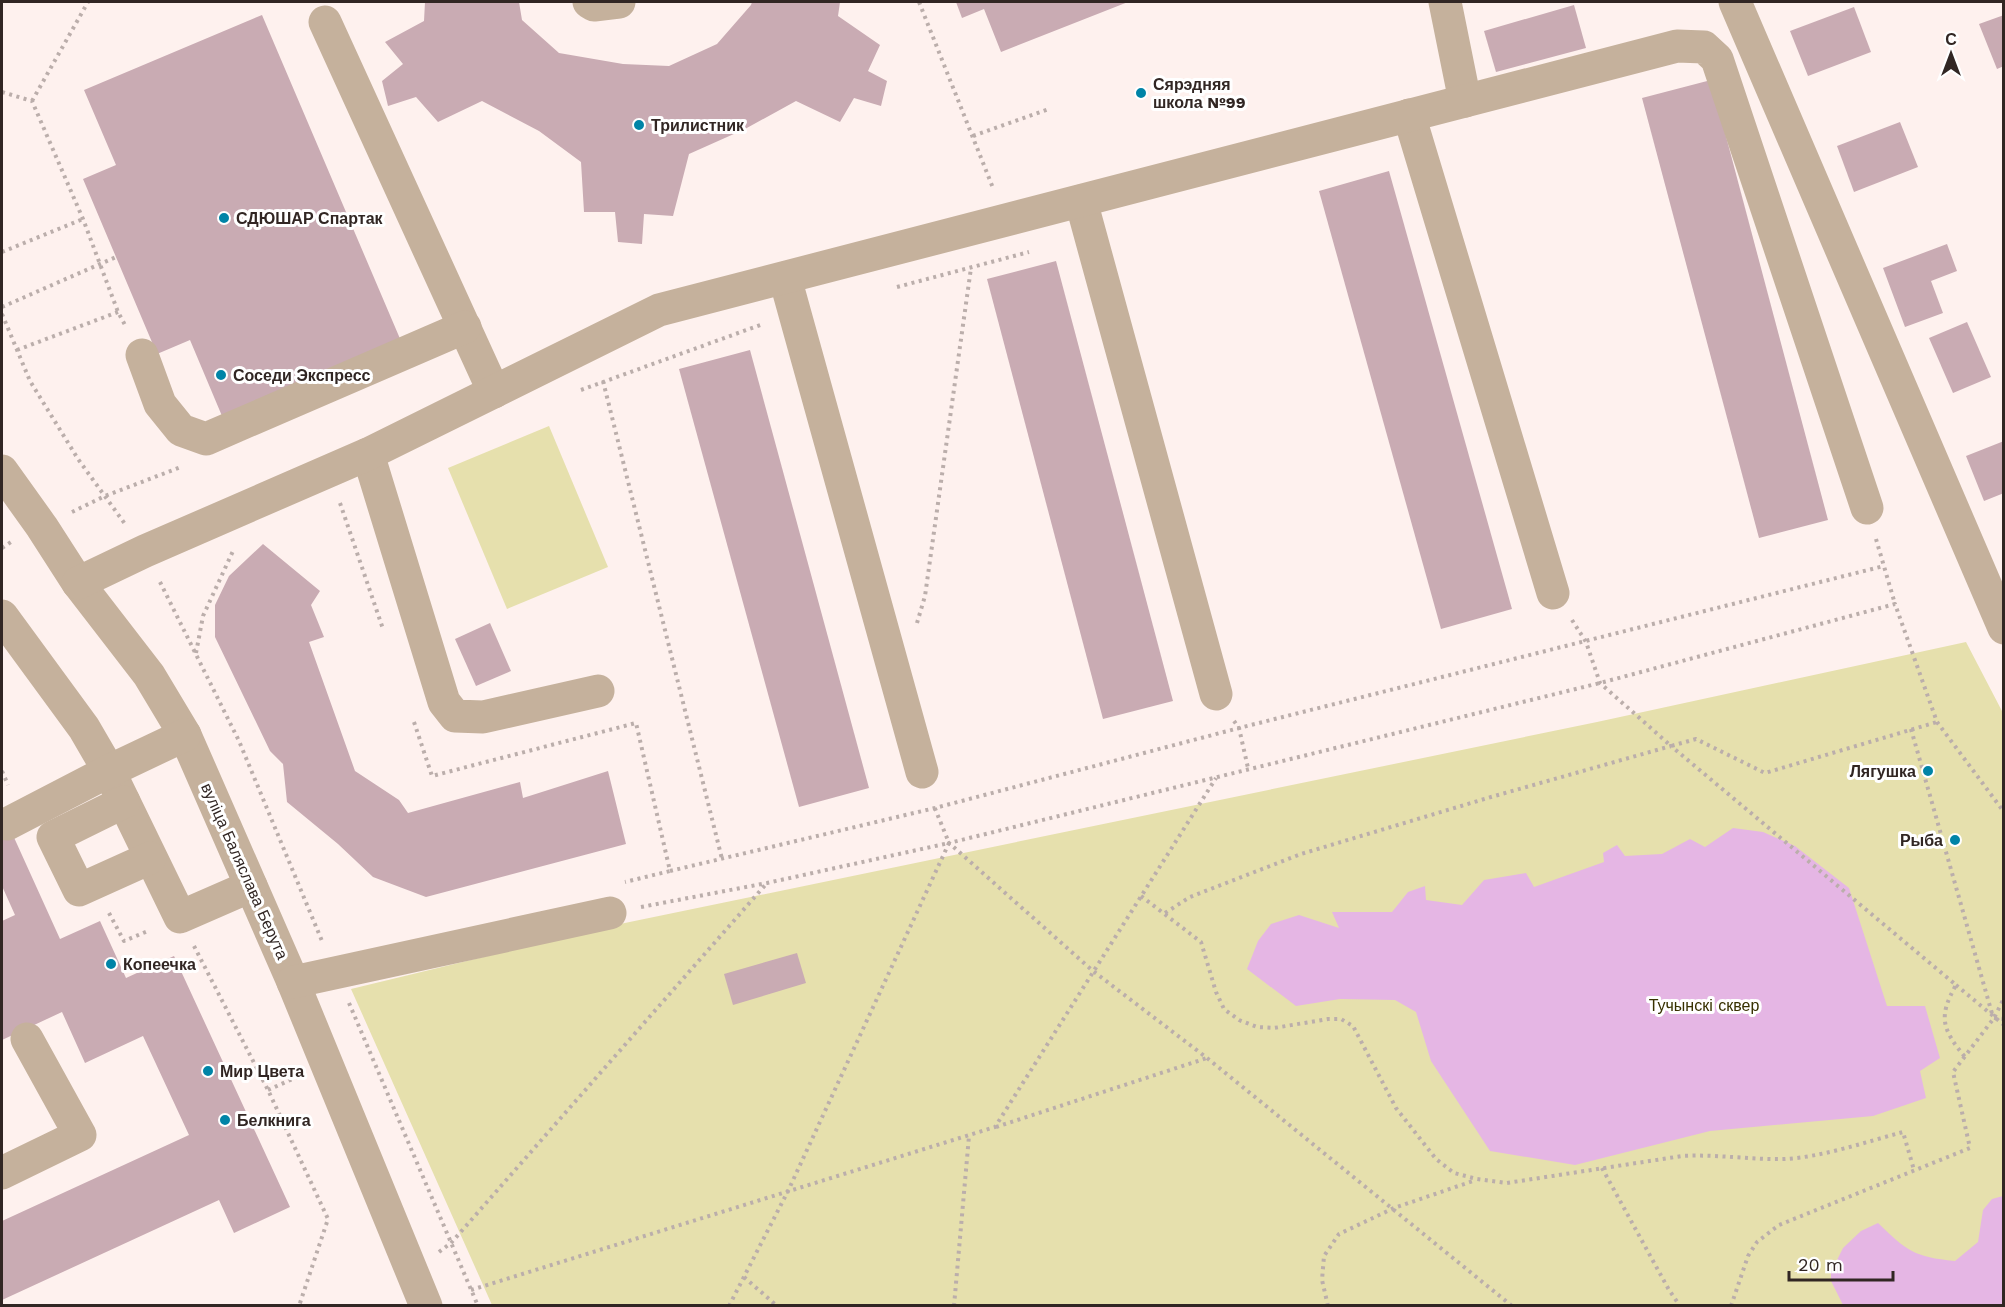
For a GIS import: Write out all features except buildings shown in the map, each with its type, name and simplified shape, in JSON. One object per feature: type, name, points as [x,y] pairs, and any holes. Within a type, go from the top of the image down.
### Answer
[{"type":"street","points":[[590,2],[594,5],[620,2]]},
{"type":"street","points":[[1445,2],[1465,101]]},
{"type":"street","points":[[1735,2],[2004,628]]},
{"type":"street","points":[[325,22],[494,392]]},
{"type":"street","points":[[78,583],[145,551],[368,454],[659,310],[1677,46],[1704,47],[1717,59],[1867,508]]},
{"type":"street","points":[[1409,115],[1553,593]]},
{"type":"street","points":[[1081,201],[1216,694]]},
{"type":"street","points":[[785,278],[922,772]]},
{"type":"street","points":[[142,355],[160,404],[181,430],[207,439],[465,327]]},
{"type":"street","points":[[368,454],[444,702],[455,716],[483,717],[598,692]]},
{"type":"street","name":"вуліца Баляслава Берута","points":[[2,471],[78,583],[149,675],[185,735],[293,982],[426,1305]]},
{"type":"street","points":[[2,616],[84,728],[109,771],[180,917],[251,886]]},
{"type":"street","points":[[7,824],[185,735]]},
{"type":"street","points":[[124,802],[52,837],[79,890],[150,858]]},
{"type":"street","points":[[293,982],[610,913]]},
{"type":"street","points":[[2,1173],[80,1135],[27,1039]]},
{"type":"path","points":[[32,101],[88,2]]},
{"type":"path","points":[[919,2],[990,179]]},
{"type":"path","points":[[2,92],[32,101],[83,219],[118,312],[142,355]]},
{"type":"path","points":[[973,136],[1048,110]]},
{"type":"path","points":[[2,252],[83,219]]},
{"type":"path","points":[[2,307],[100,266],[116,257]]},
{"type":"path","points":[[890,657],[915,629],[925,596],[971,268]]},
{"type":"path","points":[[17,350],[118,312]]},
{"type":"path","points":[[571,394],[795,313]]},
{"type":"path","points":[[603,381],[722,858]]},
{"type":"path","points":[[196,654],[203,616],[234,549]]},
{"type":"path","points":[[670,871],[934,808],[1239,728],[1884,566],[1895,604],[1937,722],[2004,812]]},
{"type":"path","points":[[610,913],[767,883],[948,843],[1600,683],[1895,604]]},
{"type":"path","points":[[1586,642],[1600,683],[1671,746],[1994,1018],[2004,1024]]},
{"type":"path","points":[[1165,913],[1190,897],[1301,854],[1696,739],[1765,773],[1937,722]]},
{"type":"path","points":[[1239,728],[1248,768]]},
{"type":"path","points":[[1911,729],[1994,1018]]},
{"type":"path","points":[[995,1127],[1216,778]]},
{"type":"path","points":[[934,808],[948,843],[1093,971],[1207,1058],[1512,1305]]},
{"type":"path","points":[[729,1305],[788,1191],[948,843]]},
{"type":"path","points":[[413,1273],[451,1243],[767,883]]},
{"type":"path","points":[[1141,896],[1201,942],[1216,992],[1224,1009],[1239,1020],[1257,1027],[1274,1028],[1341,1019],[1353,1026],[1396,1108],[1436,1159],[1454,1173],[1507,1183],[1699,1155],[1783,1159],[1803,1157],[1903,1132],[1914,1170]]},
{"type":"path","points":[[180,917],[268,1090],[328,1219],[299,1305]]},
{"type":"path","points":[[1956,984],[1947,1004],[1946,1028],[1950,1039],[1965,1057]]},
{"type":"path","points":[[1731,1305],[1748,1256],[1757,1242],[1779,1225],[1970,1148],[1953,1072],[1994,1018],[2004,998]]},
{"type":"path","points":[[1994,1018],[2004,1019]]},
{"type":"path","points":[[471,1290],[995,1127],[1207,1058]]},
{"type":"path","points":[[268,1090],[302,1075]]},
{"type":"path","points":[[954,1305],[969,1135]]},
{"type":"path","points":[[1602,1168],[1669,1290],[1680,1305]]},
{"type":"path","points":[[1328,1305],[1322,1280],[1324,1256],[1339,1234],[1394,1208],[1477,1179]]},
{"type":"path","points":[[744,1277],[777,1305]]},
{"type":"green space","points":[[549,426],[608,567],[507,609],[448,468]]},
{"type":"green space","name":"Тучынскі сквер","points":[[1966,642],[2003,713],[2003,1305],[492,1305],[351,989],[620,924],[1597,722]]},
{"type":"shaded area","points":[[1733,828],[1763,832],[1795,846],[1849,888],[1887,1006],[1925,1006],[1940,1058],[1920,1071],[1926,1098],[1873,1116],[1710,1131],[1575,1165],[1490,1151],[1431,1061],[1416,1012],[1395,1000],[1340,999],[1296,1006],[1247,969],[1258,941],[1271,924],[1299,915],[1339,928],[1332,912],[1392,912],[1408,892],[1425,886],[1426,900],[1462,905],[1484,880],[1526,873],[1534,887],[1604,862],[1603,853],[1617,845],[1625,856],[1662,854],[1690,839],[1705,847]]},
{"type":"shaded area","points":[[2003,1196],[2003,1305],[1843,1305],[1831,1281],[1831,1272],[1843,1248],[1861,1231],[1878,1223],[1896,1240],[1920,1255],[1955,1261],[1978,1242],[1983,1210],[1992,1199]]},
{"type":"place","name":"Сярэдняя школа №99","points":[[1141,93]]},
{"type":"place","name":"Трилистник","points":[[639,125]]},
{"type":"place","name":"СДЮШАР Спартак","points":[[224,218]]},
{"type":"place","name":"Соседи Экспресс","points":[[221,375]]},
{"type":"place","name":"Лягушка","points":[[1928,771]]},
{"type":"place","name":"Рыба","points":[[1955,840]]},
{"type":"place","name":"Копеечка","points":[[111,964]]},
{"type":"place","name":"Мир Цвета","points":[[208,1071]]},
{"type":"place","name":"Белкнига","points":[[225,1120]]}]
